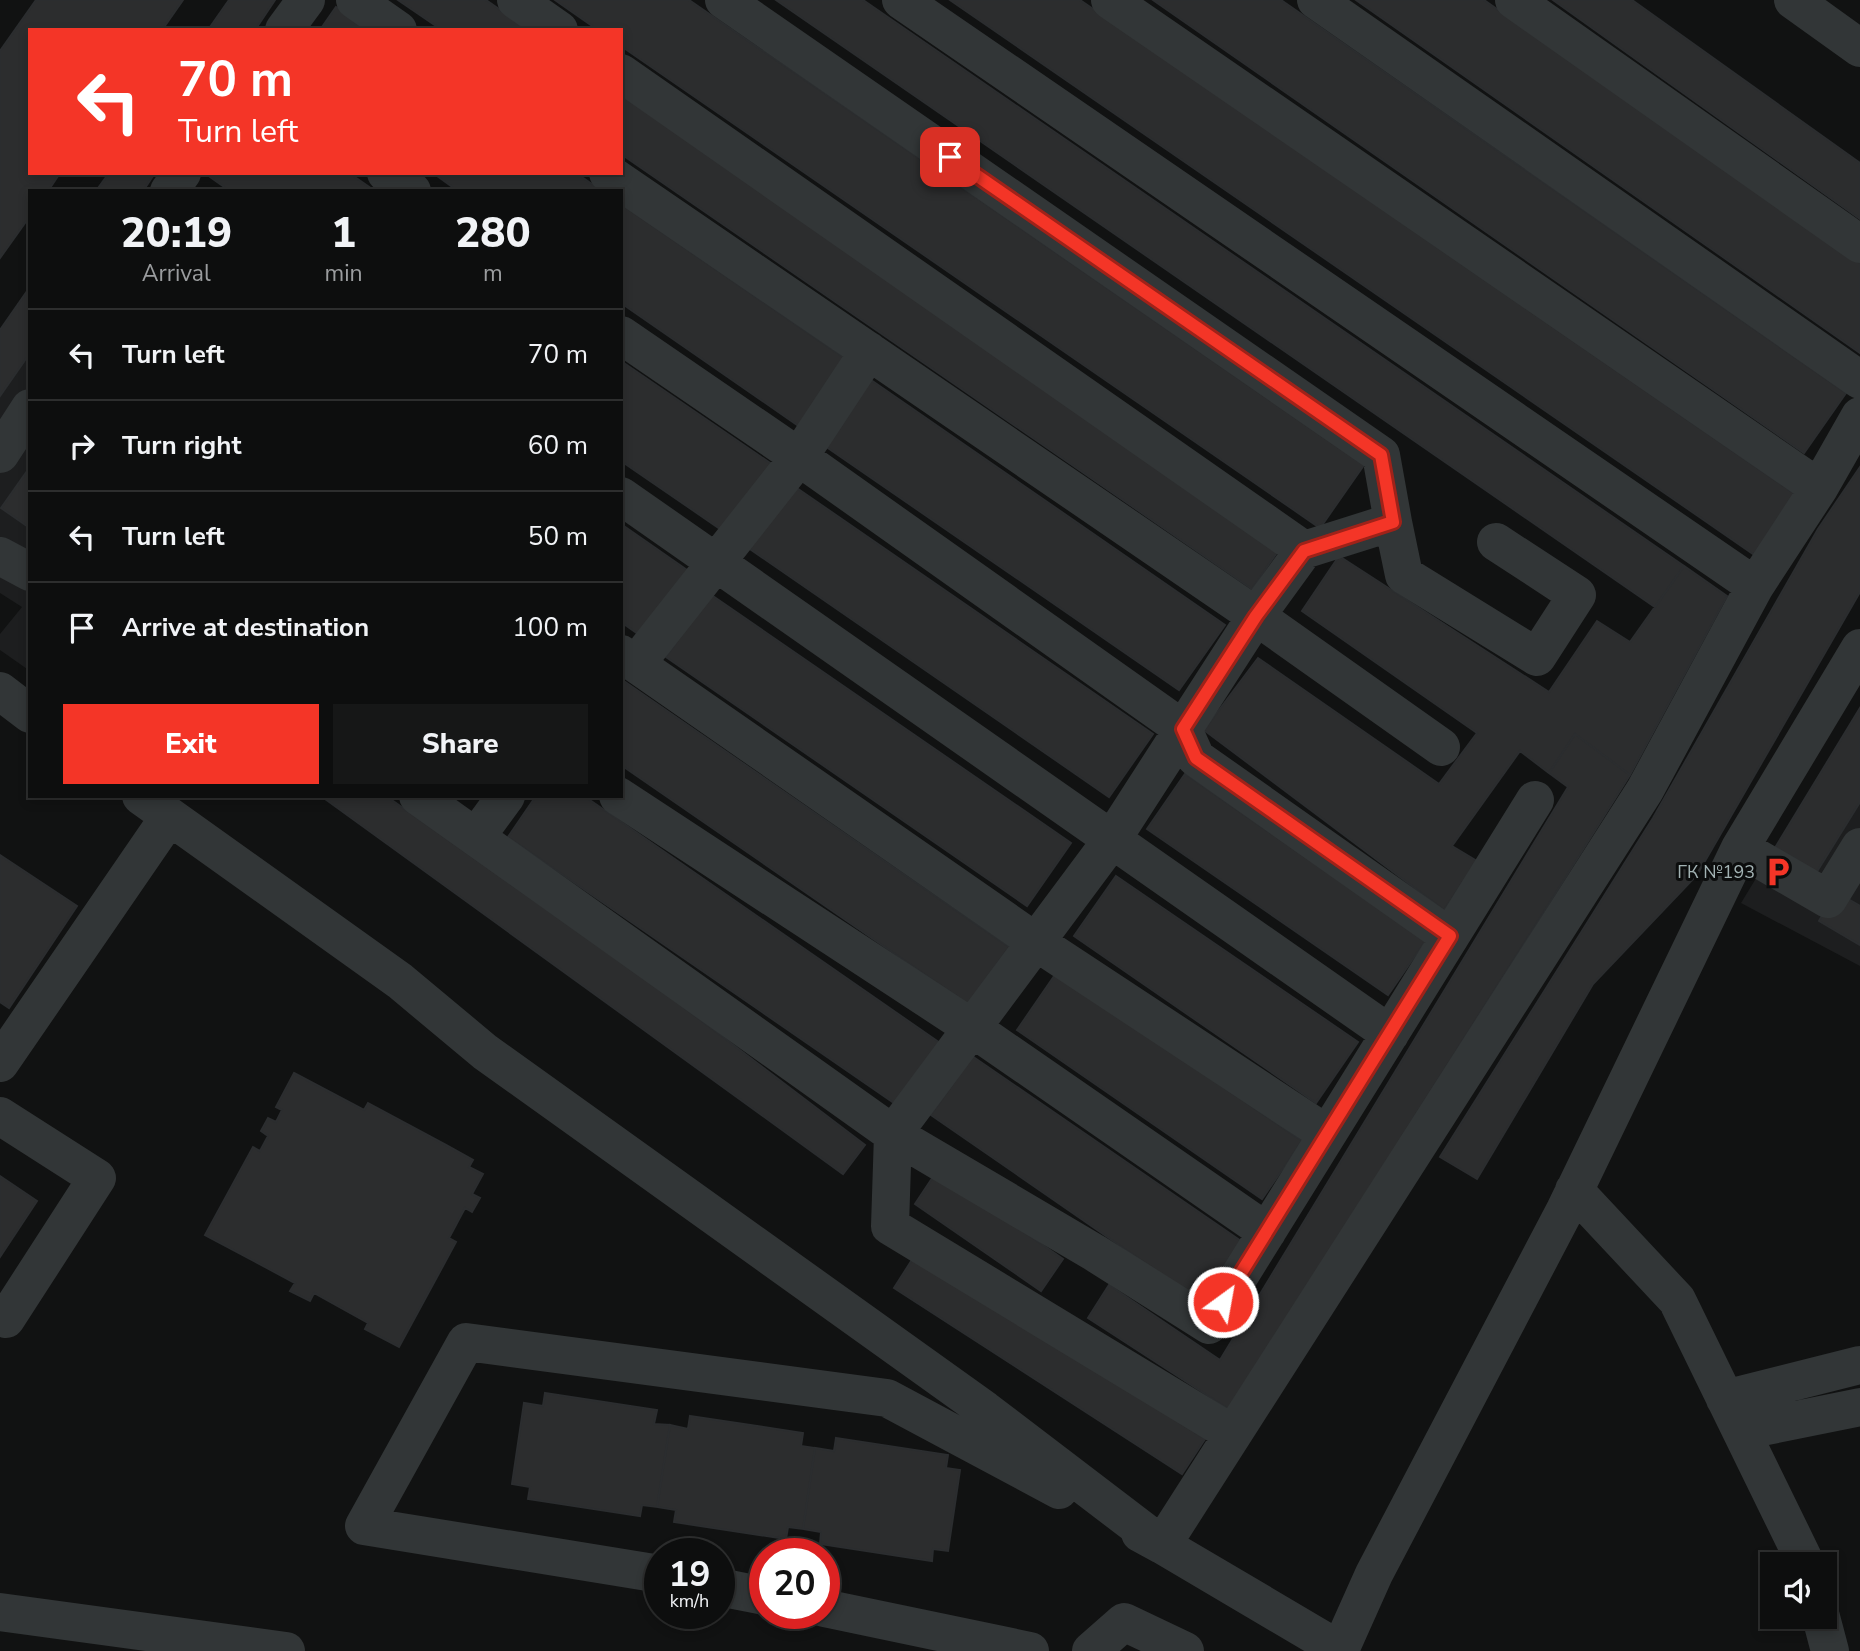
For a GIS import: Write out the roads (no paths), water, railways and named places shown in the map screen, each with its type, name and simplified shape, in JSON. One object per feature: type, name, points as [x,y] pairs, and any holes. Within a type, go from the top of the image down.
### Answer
[{"type":"lane","points":[[285,28],[306,0]]},
{"type":"lane","points":[[355,0],[395,28]]},
{"type":"lane","points":[[516,0],[556,28]]},
{"type":"lane","points":[[724,0],[1381,455],[1404,575],[1537,657],[1577,595],[1496,541]]},
{"type":"lane","points":[[901,0],[1755,586]]},
{"type":"lane","points":[[1110,0],[1819,488]]},
{"type":"lane","points":[[1316,0],[1860,380]]},
{"type":"lane","points":[[1514,0],[1860,244]]},
{"type":"lane","points":[[1793,0],[1860,48]]},
{"type":"lane","points":[[623,74],[1304,551]]},
{"type":"lane","points":[[389,175],[409,189]]},
{"type":"lane","points":[[611,175],[1256,616],[1441,747]]},
{"type":"lane","points":[[623,336],[799,457],[1183,729],[1196,758],[1450,936]]},
{"type":"lane","points":[[869,351],[799,457],[718,561],[629,659],[1036,942],[1328,1134]]},
{"type":"lane","points":[[0,454],[28,411]]},
{"type":"lane","points":[[1162,1545],[1645,789],[1755,586],[1819,488],[1860,416]]},
{"type":"lane","points":[[623,497],[718,561],[1111,841],[1390,1034]]},
{"type":"lane","points":[[1233,1434],[890,1226],[893,1134],[1111,841],[1256,616],[1304,551],[1393,522]]},
{"type":"lane","points":[[0,556],[28,571]]},
{"type":"lane","points":[[644,1571],[365,1526],[467,1342],[887,1398],[1162,1545],[1341,1651],[1374,1574],[1574,1190],[1740,848],[1860,648]]},
{"type":"lane","points":[[0,691],[28,712]]},
{"type":"lane","points":[[421,798],[893,1134],[1095,1253],[1209,1325],[1535,800]]},
{"type":"lane","points":[[476,837],[505,798]]},
{"type":"lane","points":[[621,798],[972,1028],[1267,1232]]},
{"type":"lane","points":[[0,1063],[155,807],[358,950],[400,981],[485,1052],[985,1410],[1162,1545]]},
{"type":"lane","points":[[1740,848],[1828,900],[1856,864]]},
{"type":"lane","points":[[0,1116],[97,1178],[6,1319],[0,1315]]},
{"type":"lane","points":[[1574,1190],[1677,1300],[1800,1552]]},
{"type":"lane","points":[[1733,1415],[1860,1365]]},
{"type":"lane","points":[[1733,1415],[1860,1407]]},
{"type":"lane","points":[[840,1611],[1030,1651]]},
{"type":"lane","points":[[0,1612],[286,1651]]},
{"type":"lane","points":[[1091,1651],[1124,1622],[1185,1651]]},
{"type":"lane","points":[[1824,1629],[1830,1651]]},
{"type":"place","name":"ГК №193","points":[[1778,872]]}]
